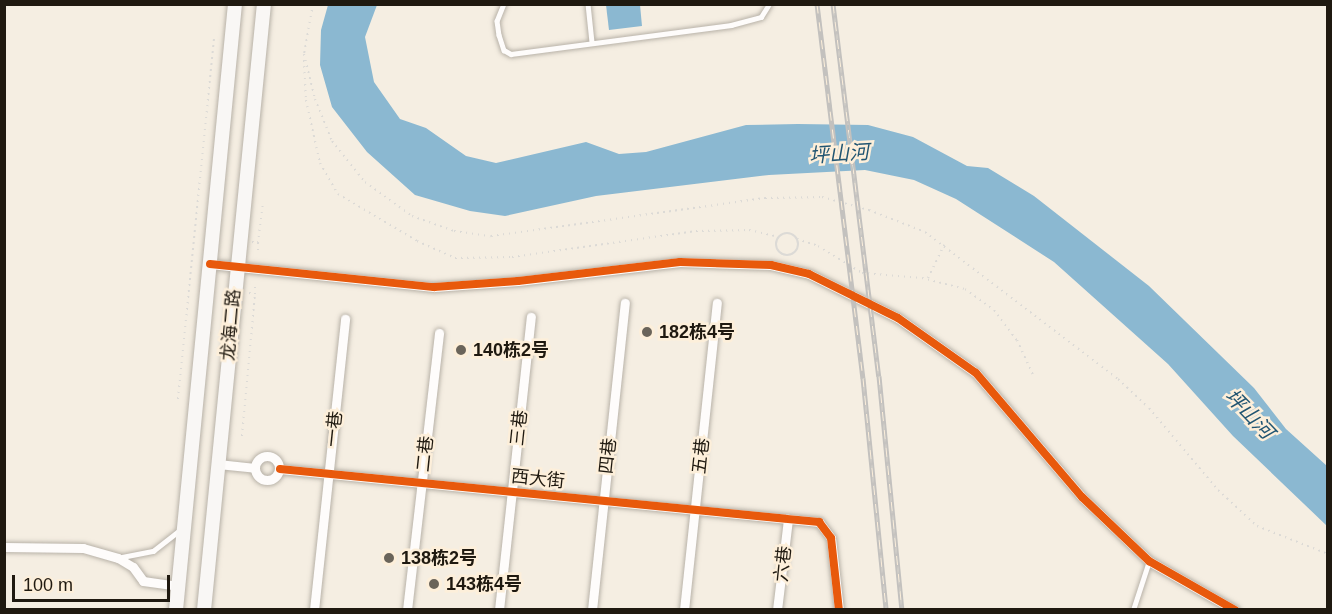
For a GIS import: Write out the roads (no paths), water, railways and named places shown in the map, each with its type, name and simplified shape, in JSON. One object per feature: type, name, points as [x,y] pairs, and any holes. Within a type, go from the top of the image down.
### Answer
[{"type":"main road","name":"龙海二路","points":[[176,609],[235,4]]},
{"type":"main road","name":"龙海二路","points":[[204,609],[264,4]]},
{"type":"street","points":[[210,264],[434,286],[518,281],[680,262],[771,265],[809,274],[898,318],[976,373],[1082,497],[1149,561],[1235,609]]},
{"type":"street","name":"四巷","points":[[592,609],[625,303]]},
{"type":"street","name":"五巷","points":[[684,609],[717,303]]},
{"type":"street","name":"三巷","points":[[499,609],[531,317]]},
{"type":"street","name":"一巷","points":[[314,609],[345,319]]},
{"type":"street","name":"二巷","points":[[408,609],[439,333]]},
{"type":"street","points":[[267,456],[278,461],[280,469],[269,480],[258,476],[255,468],[260,459],[267,456]]},
{"type":"street","points":[[218,464],[255,468]]},
{"type":"street","name":"西大街","points":[[280,469],[819,522],[831,538],[839,609]]},
{"type":"street","name":"六巷","points":[[777,609],[791,519]]},
{"type":"street","points":[[4,547],[83,548],[118,558],[133,567],[143,581],[178,586]]},
{"type":"lane","points":[[504,4],[497,21],[499,36],[504,50],[511,54],[730,26],[761,17],[769,4]]},
{"type":"lane","points":[[588,4],[592,42]]},
{"type":"lane","points":[[118,558],[153,551],[184,526]]},
{"type":"lane","points":[[1133,609],[1149,561]]},
{"type":"water","name":"坪山河","points":[[328,5],[377,5],[365,37],[374,82],[400,119],[426,128],[466,156],[496,163],[586,142],[619,154],[646,152],[746,125],[868,125],[913,137],[967,166],[988,168],[1034,196],[1149,286],[1254,388],[1286,429],[1327,466],[1327,526],[1233,436],[1168,364],[1054,262],[956,199],[914,180],[865,170],[769,175],[596,196],[505,216],[470,211],[415,195],[367,152],[332,107],[320,65],[321,30]]},
{"type":"water","points":[[606,5],[640,5],[642,26],[609,30]]},
{"type":"railway","points":[[817,4],[863,378],[886,610]]},
{"type":"railway","points":[[833,4],[879,376],[902,610]]},
{"type":"place","name":"182栋4号","points":[[647,332]]},
{"type":"place","name":"140栋2号","points":[[461,350]]},
{"type":"place","name":"138栋2号","points":[[389,558]]},
{"type":"place","name":"143栋4号","points":[[434,584]]}]
